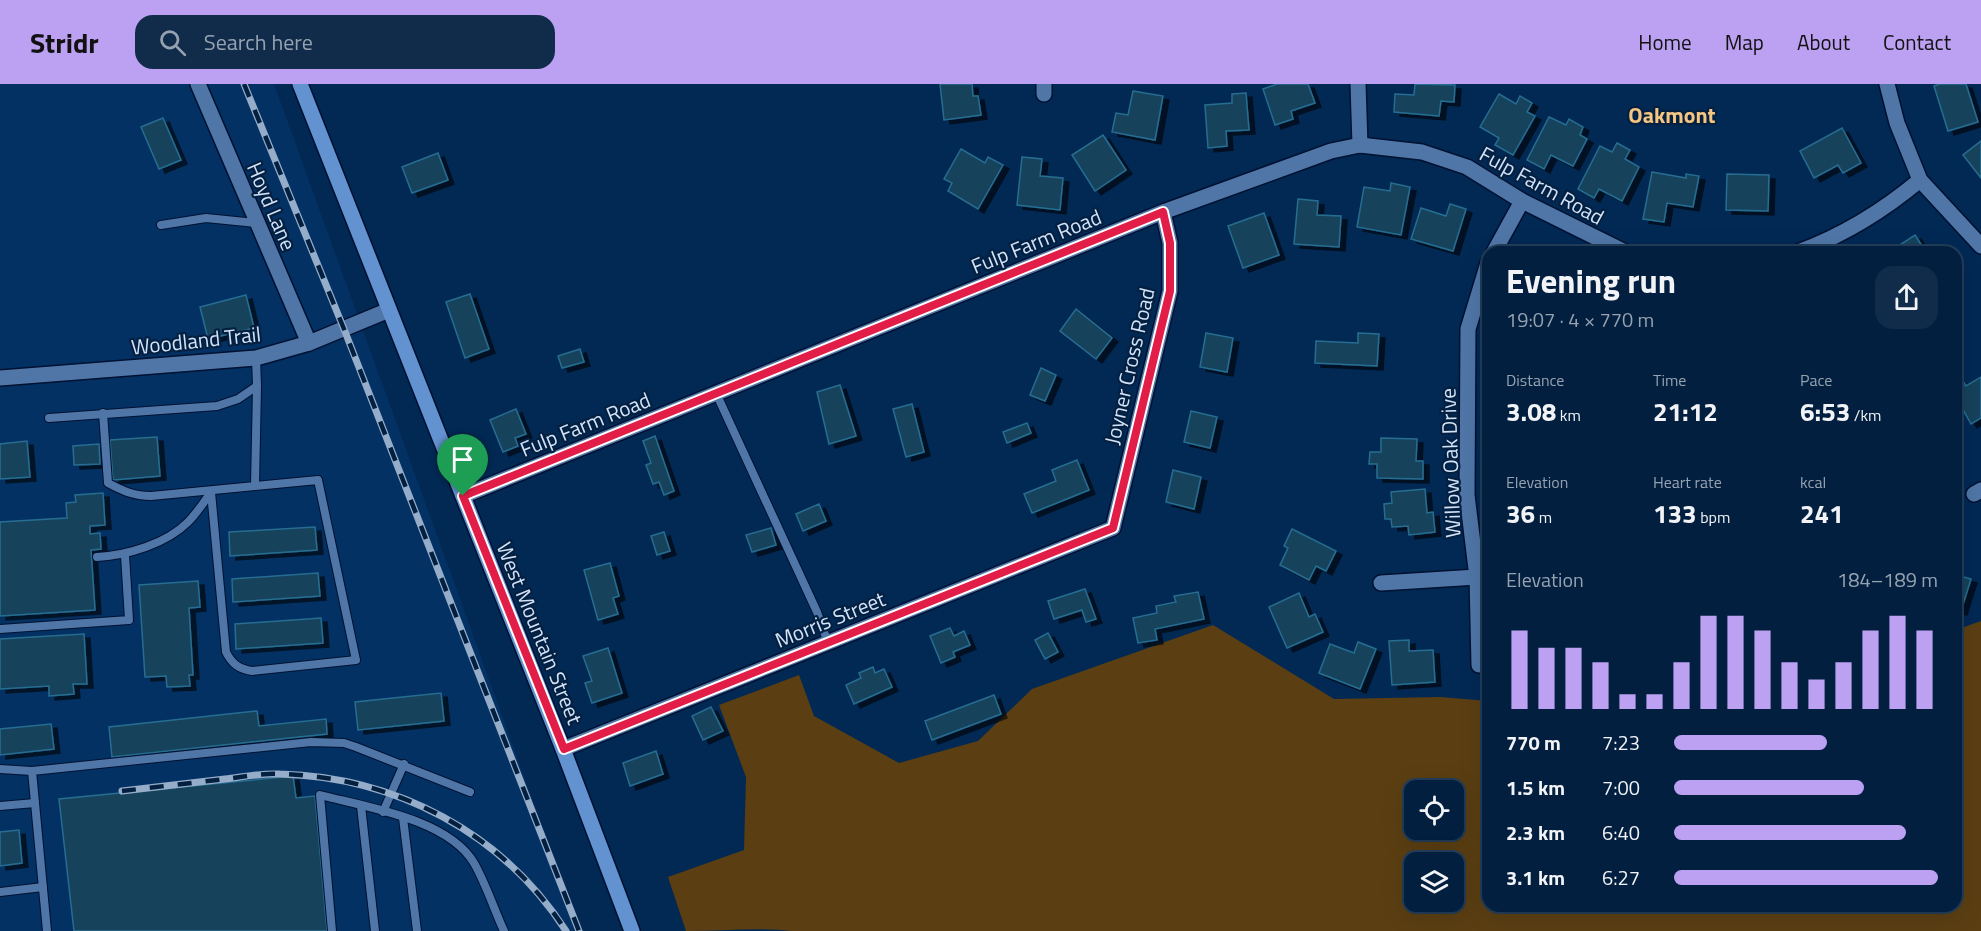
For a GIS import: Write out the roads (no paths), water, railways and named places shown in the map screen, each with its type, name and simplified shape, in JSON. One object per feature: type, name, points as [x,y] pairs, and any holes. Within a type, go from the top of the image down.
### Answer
[{"type":"main road","name":"West Mountain Street","points":[[300,84],[564,749],[632,931]]},
{"type":"street","name":"Hoyd Lane","points":[[198,84],[309,343]]},
{"type":"street","points":[[1358,84],[1360,145]]},
{"type":"street","points":[[1887,84],[1898,123],[1920,180],[1981,246]]},
{"type":"street","name":"Fulp Farm Road","points":[[463,496],[1163,212],[1331,151],[1360,145],[1422,152],[1467,167],[1522,201],[1613,246]]},
{"type":"street","points":[[1814,246],[1897,199],[1920,180]]},
{"type":"street","points":[[1497,246],[1522,201]]},
{"type":"street","name":"Joyner Cross Road","points":[[1113,528],[1170,291],[1170,243],[1163,212]]},
{"type":"street","name":"Willow Oak Drive","points":[[1479,665],[1477,577],[1467,495],[1468,329],[1482,283]]},
{"type":"street","name":"Woodland Trail","points":[[0,378],[256,358],[309,343],[389,310]]},
{"type":"street","name":"Morris Street","points":[[564,749],[1113,528]]},
{"type":"street","points":[[1381,583],[1477,577]]},
{"type":"lane","points":[[161,225],[206,218],[256,223]]},
{"type":"lane","points":[[255,486],[256,358]]},
{"type":"lane","points":[[49,418],[217,406],[238,399],[257,386]]},
{"type":"lane","points":[[716,393],[817,612],[828,643]]},
{"type":"lane","points":[[103,413],[108,483],[138,496],[211,492],[318,480],[356,660],[252,671],[241,669],[231,662],[226,652],[211,492]]},
{"type":"lane","points":[[98,557],[125,555],[146,548],[187,523],[211,492]]},
{"type":"lane","points":[[0,629],[129,620],[125,555]]},
{"type":"lane","points":[[0,769],[32,771],[311,742],[344,743],[404,764],[470,792]]},
{"type":"lane","points":[[383,812],[404,764]]},
{"type":"lane","points":[[32,771],[47,931]]},
{"type":"lane","points":[[332,931],[320,795],[430,826],[456,842],[474,862],[504,931]]},
{"type":"lane","points":[[0,806],[35,802]]},
{"type":"lane","points":[[361,806],[375,931]]},
{"type":"lane","points":[[404,818],[417,931]]},
{"type":"lane","points":[[0,892],[43,887]]},
{"type":"railway","points":[[244,84],[344,329],[579,931]]},
{"type":"railway","points":[[122,791],[273,774],[323,778],[365,786],[405,799],[443,817],[478,839],[511,866],[540,896],[566,931]]},
{"type":"district","name":"Oakmont","points":[[1672,115]]}]
